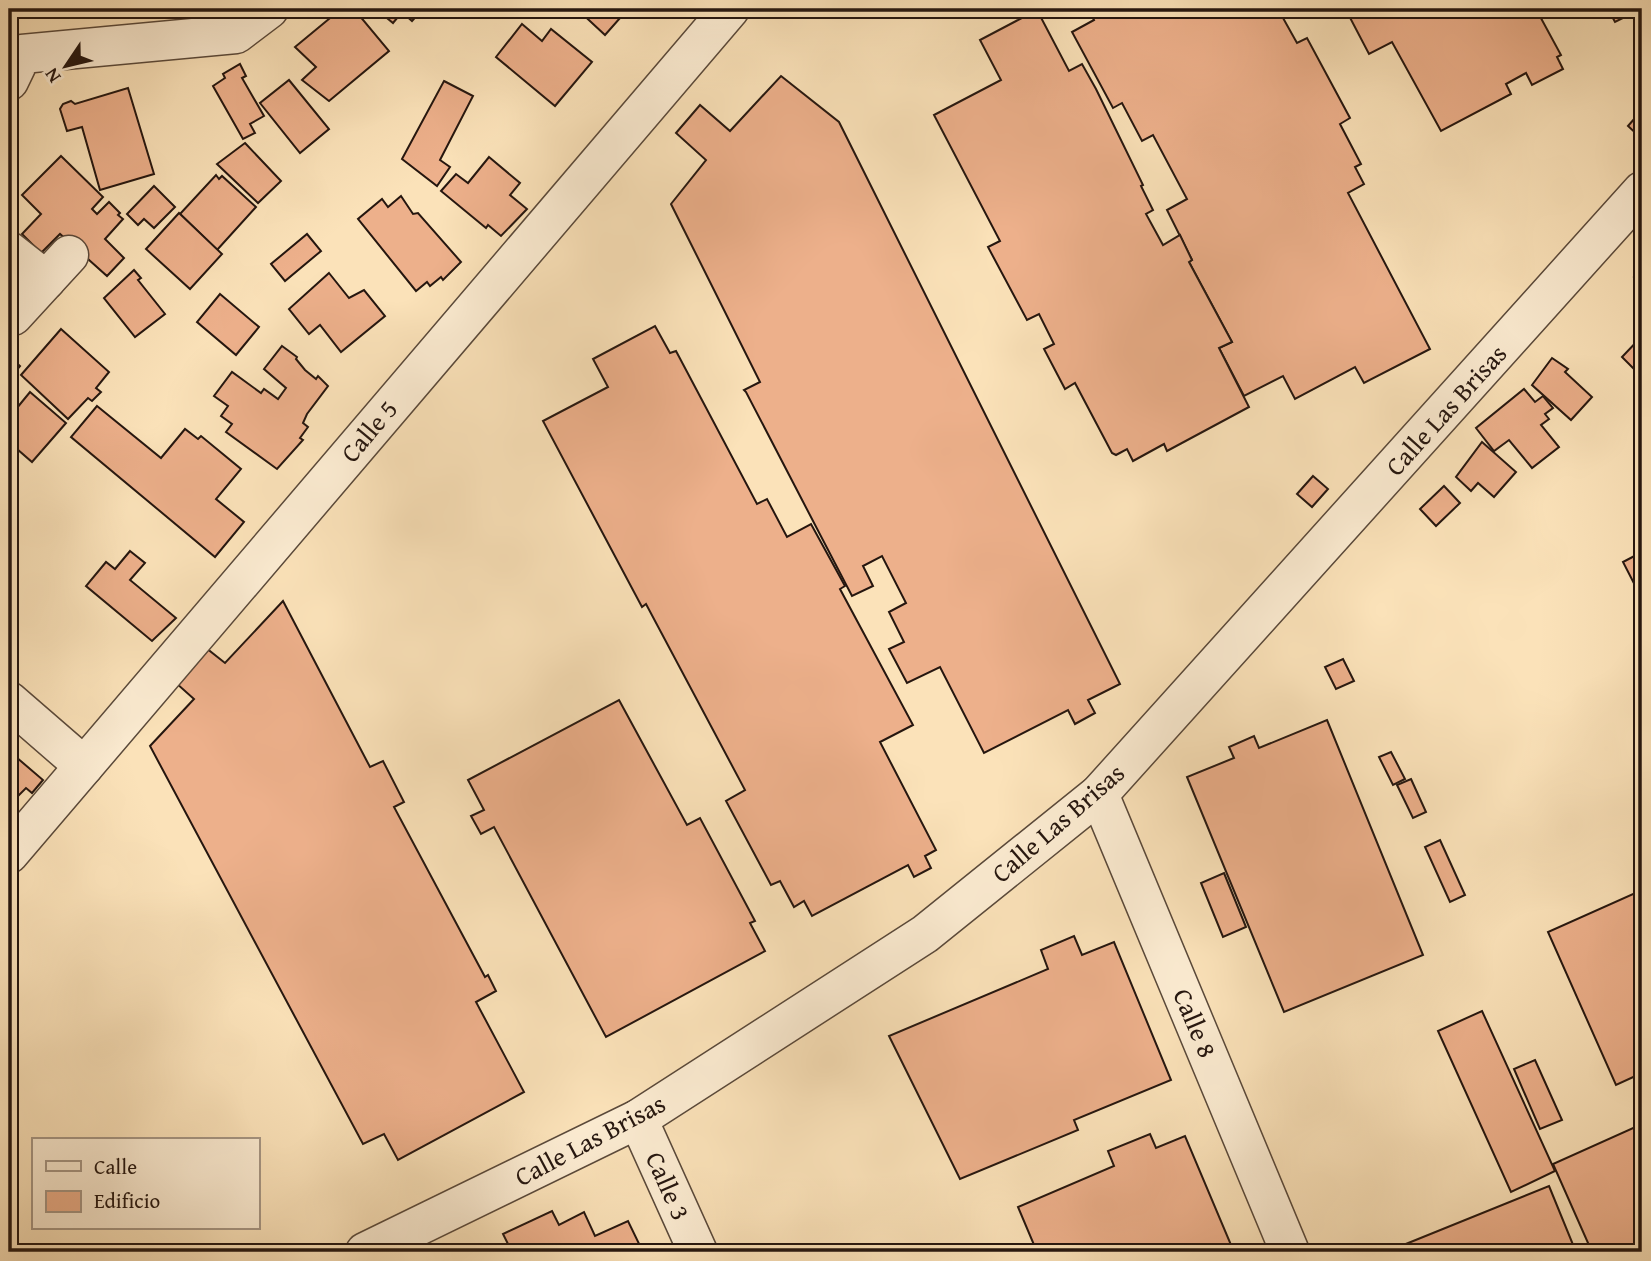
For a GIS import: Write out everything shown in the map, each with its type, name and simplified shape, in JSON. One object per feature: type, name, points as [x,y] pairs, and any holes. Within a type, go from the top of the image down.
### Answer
[{"type":"street","points":[[9,81],[22,54],[236,34],[269,9]]},
{"type":"street","name":"Calle 5","points":[[9,854],[730,9]]},
{"type":"street","name":"Calle Las Brisas","points":[[365,1252],[638,1119],[925,934],[1099,794],[1642,191]]},
{"type":"street","points":[[9,251],[58,268],[13,316]]},
{"type":"street","points":[[9,701],[84,766]]},
{"type":"street","name":"Calle 8","points":[[1099,794],[1290,1252]]},
{"type":"street","name":"Calle 3","points":[[638,1119],[698,1252]]},
{"type":"building","points":[[341,9],[354,9],[389,51],[329,101],[302,80],[316,67],[295,47]]},
{"type":"building","points":[[376,9],[421,11],[412,21],[402,12],[393,23]]},
{"type":"building","points":[[577,9],[628,9],[605,35]]},
{"type":"building","points":[[1088,9],[1278,9],[1297,43],[1307,38],[1350,118],[1340,124],[1361,164],[1355,167],[1364,184],[1348,193],[1430,349],[1364,383],[1355,367],[1295,399],[1283,376],[1244,396],[1219,348],[1232,342],[1189,262],[1192,260],[1167,210],[1187,199],[1153,135],[1142,141],[1122,103],[1113,108],[1072,32],[1094,20]]},
{"type":"building","points":[[1536,9],[1561,55],[1557,57],[1563,69],[1532,85],[1526,73],[1506,84],[1511,94],[1441,131],[1392,42],[1369,54],[1346,10]]},
{"type":"building","points":[[1608,9],[1641,9],[1615,22]]},
{"type":"building","points":[[1037,10],[1069,71],[1082,64],[1096,89],[1143,185],[1141,186],[1153,210],[1146,214],[1163,245],[1180,235],[1192,260],[1189,262],[1232,342],[1219,348],[1249,407],[1167,451],[1164,444],[1133,461],[1127,449],[1116,455],[1112,453],[1075,383],[1065,389],[1044,349],[1054,344],[1039,314],[1027,320],[988,247],[1000,241],[934,115],[1001,80],[980,40]]},
{"type":"building","points":[[522,24],[542,41],[551,29],[592,62],[555,106],[496,57]]},
{"type":"building","points":[[240,64],[246,76],[242,78],[264,116],[250,124],[255,133],[243,139],[213,86],[225,78],[223,74]]},
{"type":"building","points":[[781,76],[839,122],[1120,684],[1088,700],[1095,713],[1075,724],[1068,710],[984,753],[940,667],[907,683],[889,649],[904,642],[889,612],[906,603],[882,556],[863,566],[873,586],[852,596],[744,390],[760,382],[671,204],[706,160],[676,133],[700,105],[730,131]]},
{"type":"building","points":[[289,80],[329,129],[300,153],[260,103]]},
{"type":"building","points":[[444,81],[473,96],[440,160],[450,167],[437,186],[402,159]]},
{"type":"building","points":[[128,88],[154,174],[100,190],[82,127],[67,131],[60,109],[63,104],[71,101],[75,104]]},
{"type":"building","points":[[1642,110],[1642,139],[1628,126]]},
{"type":"building","points":[[245,143],[281,181],[258,203],[217,164]]},
{"type":"building","points":[[61,156],[103,197],[92,209],[97,214],[109,202],[123,219],[105,239],[124,258],[107,276],[60,234],[41,253],[22,234],[41,214],[22,195]]},
{"type":"building","points":[[489,157],[520,183],[510,195],[527,209],[501,236],[488,225],[486,228],[441,191],[456,174],[468,183]]},
{"type":"building","points":[[216,175],[219,179],[222,176],[256,207],[217,250],[180,214]]},
{"type":"building","points":[[154,186],[175,207],[154,228],[144,219],[138,225],[127,214]]},
{"type":"building","points":[[401,196],[413,214],[418,213],[461,262],[443,280],[441,277],[430,286],[427,282],[416,291],[358,219],[382,199],[388,207]]},
{"type":"building","points":[[179,213],[222,254],[190,289],[146,249]]},
{"type":"building","points":[[307,234],[321,251],[285,281],[271,264]]},
{"type":"building","points":[[134,270],[141,278],[138,280],[165,314],[135,337],[104,298]]},
{"type":"building","points":[[1642,270],[1642,287],[1634,277]]},
{"type":"building","points":[[329,273],[349,298],[364,290],[385,316],[341,352],[320,325],[309,334],[289,309]]},
{"type":"building","points":[[220,294],[259,327],[236,355],[197,322]]},
{"type":"building","points":[[9,306],[14,335],[17,338],[9,348]]},
{"type":"building","points":[[655,326],[670,353],[676,351],[757,504],[767,499],[787,537],[811,524],[845,586],[840,589],[913,725],[880,742],[936,850],[925,856],[931,868],[914,877],[908,865],[812,916],[804,901],[794,907],[780,881],[771,885],[726,801],[745,790],[646,604],[642,607],[543,421],[608,387],[593,359]]},
{"type":"building","points":[[61,329],[109,372],[96,388],[101,392],[92,401],[88,398],[68,419],[21,375]]},
{"type":"building","points":[[1642,336],[1642,360],[1634,369],[1622,357]]},
{"type":"building","points":[[282,346],[297,357],[305,370],[316,379],[318,376],[328,386],[307,414],[303,423],[308,427],[300,438],[303,440],[277,469],[226,432],[232,424],[221,416],[228,406],[214,396],[232,372],[261,393],[264,389],[278,399],[286,388],[264,369]]},
{"type":"building","points":[[9,356],[20,366],[11,377],[9,375]]},
{"type":"building","points":[[1552,358],[1568,369],[1565,372],[1592,397],[1571,420],[1532,385]]},
{"type":"building","points":[[1524,389],[1535,402],[1543,396],[1553,408],[1545,414],[1549,419],[1541,425],[1559,447],[1532,468],[1509,440],[1494,451],[1476,428]]},
{"type":"building","points":[[30,392],[66,423],[32,462],[9,442],[12,414]]},
{"type":"building","points":[[97,406],[161,458],[185,429],[198,439],[201,436],[241,469],[216,499],[244,522],[215,557],[71,437]]},
{"type":"building","points":[[1482,442],[1516,472],[1494,497],[1478,483],[1471,491],[1456,477]]},
{"type":"building","points":[[1313,476],[1328,489],[1312,507],[1297,494]]},
{"type":"building","points":[[1444,486],[1460,503],[1436,526],[1420,509]]},
{"type":"building","points":[[130,551],[145,563],[130,580],[176,618],[152,641],[86,586],[106,562],[115,569]]},
{"type":"building","points":[[1642,552],[1642,599],[1623,562]]},
{"type":"building","points":[[9,592],[17,599],[9,609]]},
{"type":"building","points":[[283,601],[370,767],[383,761],[404,802],[394,807],[485,977],[488,975],[496,991],[476,1002],[524,1092],[398,1160],[384,1134],[363,1144],[150,746],[194,699],[176,683],[206,648],[225,663]]},
{"type":"building","points":[[1343,659],[1354,681],[1336,689],[1325,667]]},
{"type":"building","points":[[619,700],[687,825],[700,818],[755,921],[750,923],[765,951],[606,1037],[494,827],[481,834],[471,816],[484,810],[468,780]]},
{"type":"building","points":[[1327,720],[1423,955],[1284,1012],[1187,777],[1234,758],[1229,747],[1254,736],[1259,748]]},
{"type":"building","points":[[9,751],[43,780],[32,793],[26,788],[9,805]]},
{"type":"building","points":[[1391,752],[1405,779],[1393,785],[1379,757]]},
{"type":"building","points":[[1411,779],[1426,812],[1413,818],[1397,785]]},
{"type":"building","points":[[1440,840],[1465,895],[1450,902],[1425,847]]},
{"type":"building","points":[[1224,873],[1246,927],[1223,937],[1201,883]]},
{"type":"building","points":[[1642,890],[1642,1073],[1616,1085],[1548,932]]},
{"type":"building","points":[[1074,936],[1082,955],[1114,942],[1171,1080],[1074,1120],[1078,1130],[960,1179],[889,1036],[1048,969],[1041,950]]},
{"type":"building","points":[[1482,1011],[1555,1171],[1511,1192],[1438,1031]]},
{"type":"building","points":[[1535,1060],[1562,1120],[1540,1129],[1514,1069]]},
{"type":"building","points":[[1642,1124],[1642,1252],[1592,1252],[1553,1164]]},
{"type":"building","points":[[1150,1134],[1156,1148],[1185,1136],[1234,1252],[1037,1252],[1018,1207],[1114,1166],[1108,1151]]},
{"type":"building","points":[[1549,1186],[1576,1252],[1386,1252]]},
{"type":"building","points":[[552,1211],[559,1225],[584,1212],[595,1236],[628,1221],[643,1252],[500,1252],[510,1248],[503,1234]]}]
